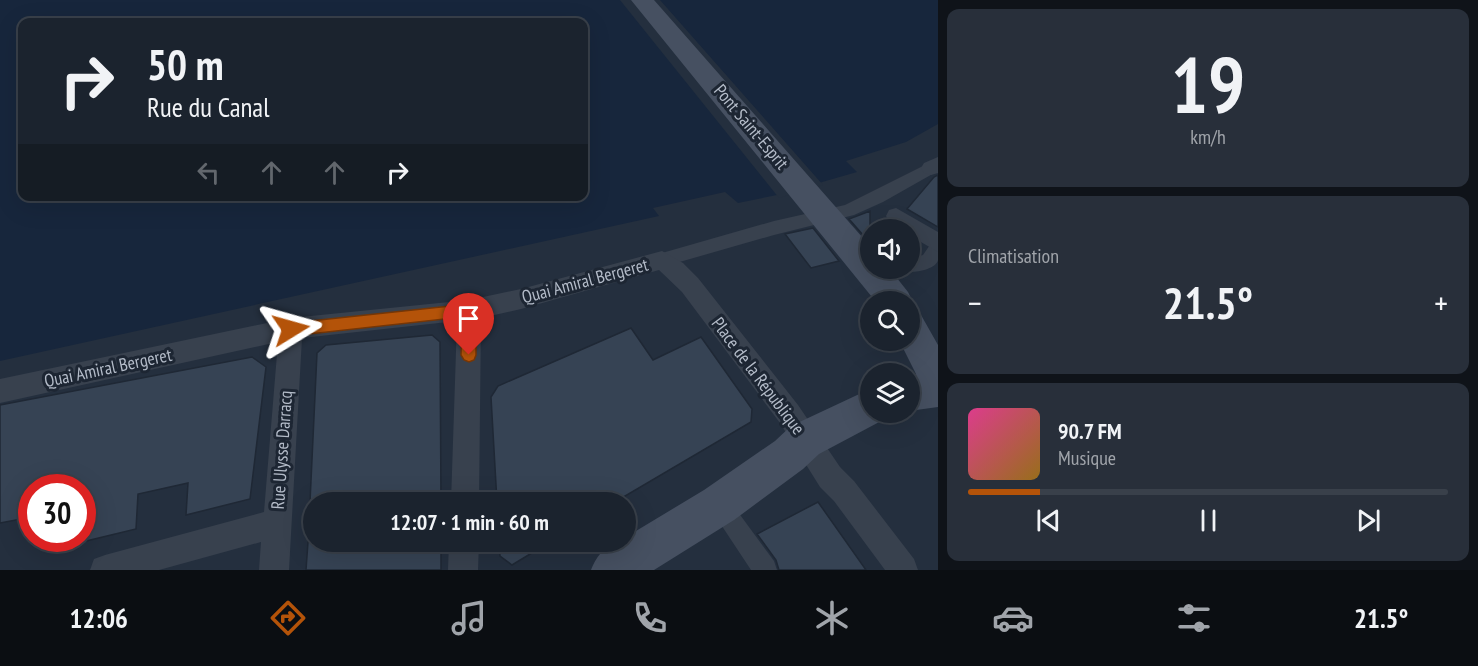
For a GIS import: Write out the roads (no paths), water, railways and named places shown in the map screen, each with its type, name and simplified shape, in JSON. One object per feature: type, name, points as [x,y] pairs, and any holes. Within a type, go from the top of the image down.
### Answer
[{"type":"main road","name":"Pont Saint-Esprit","points":[[642,0],[860,249]]},
{"type":"main road","points":[[920,346],[938,380]]},
{"type":"main road","points":[[920,391],[938,389]]},
{"type":"main road","name":"Place de la République","points":[[805,440],[860,412]]},
{"type":"main road","points":[[613,570],[719,505],[789,455],[805,440]]},
{"type":"street","name":"Quai Amiral Bergeret","points":[[0,391],[291,329],[469,310],[662,260],[779,226],[848,211],[877,198],[934,166]]},
{"type":"street","points":[[877,198],[896,216],[938,245],[929,260],[920,263]]},
{"type":"street","name":"Place de la République","points":[[662,260],[675,269],[690,285],[789,414],[805,440]]},
{"type":"street","points":[[465,492],[469,310]]},
{"type":"street","name":"Rue Ulysse Darracq","points":[[274,570],[291,329]]},
{"type":"street","points":[[805,440],[903,570]]},
{"type":"street","points":[[719,505],[765,570]]},
{"type":"street","points":[[105,570],[277,523]]},
{"type":"street","points":[[463,570],[464,552]]},
{"type":"water","points":[[0,0],[938,0],[938,124],[906,142],[846,161],[857,172],[777,195],[738,203],[725,192],[653,208],[659,216],[0,361]]}]
